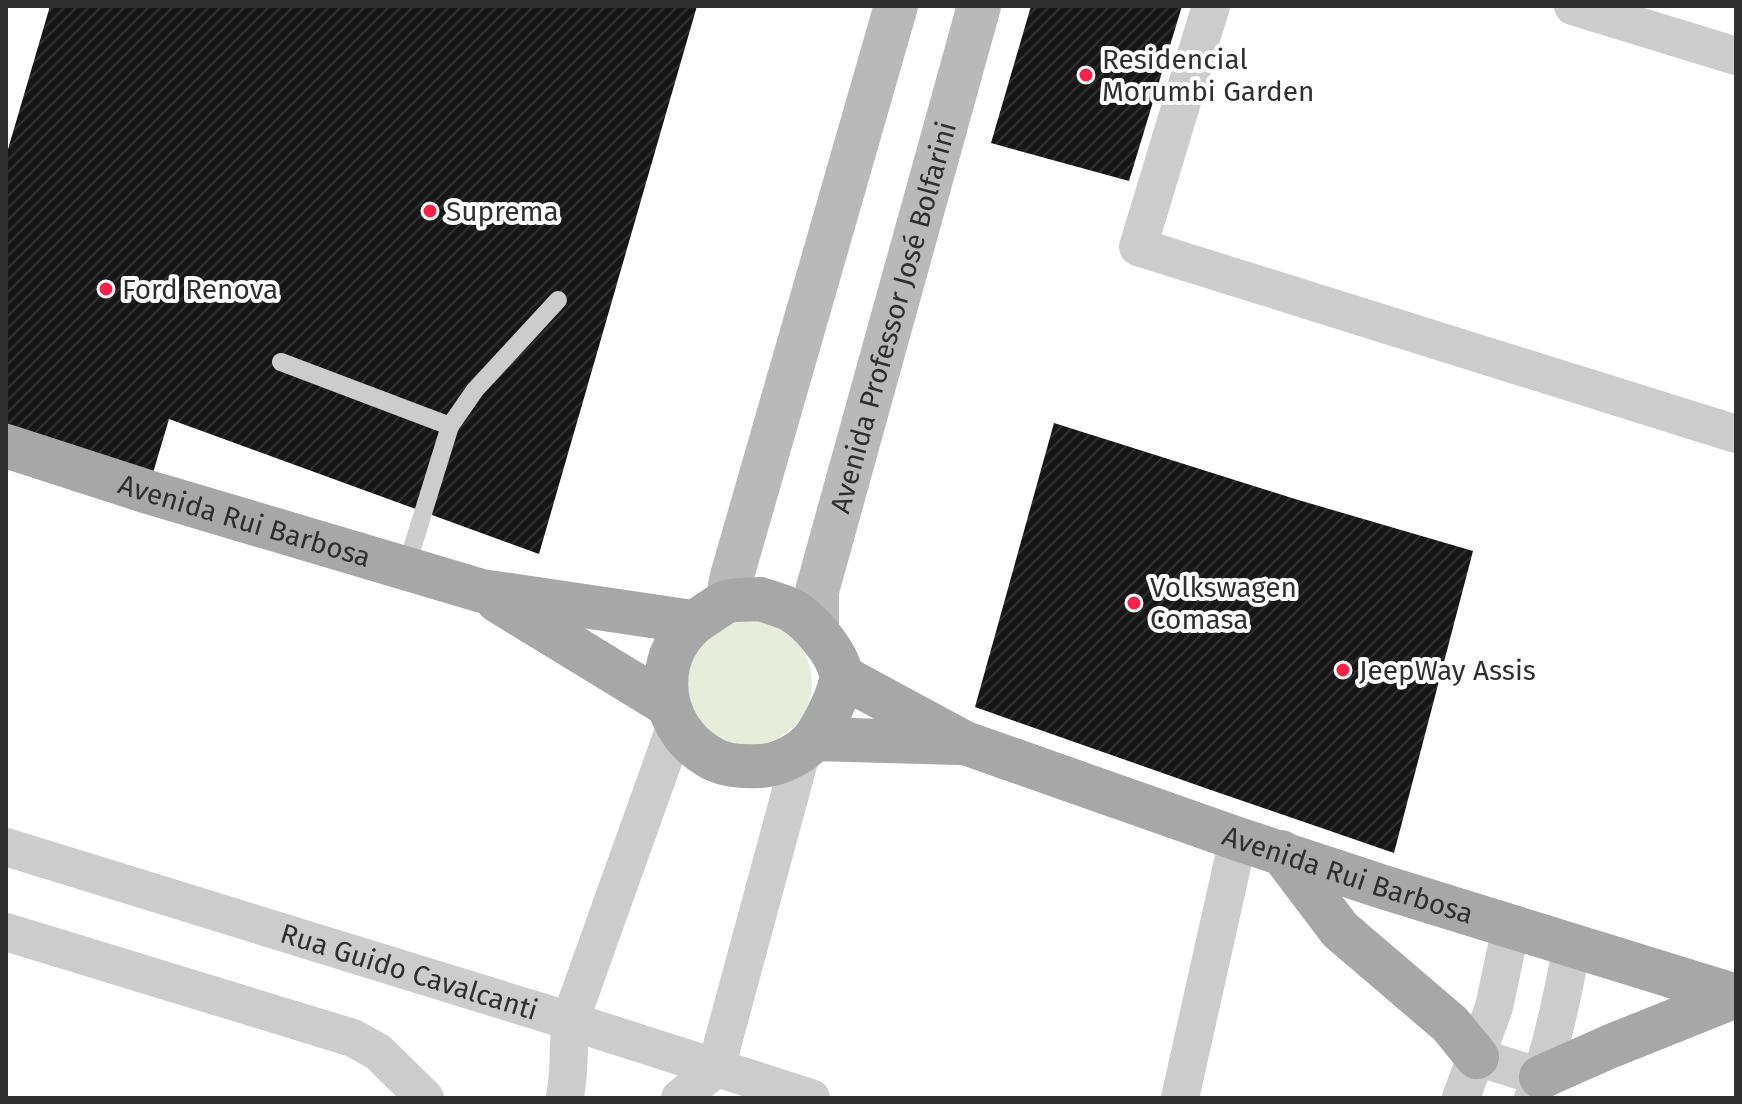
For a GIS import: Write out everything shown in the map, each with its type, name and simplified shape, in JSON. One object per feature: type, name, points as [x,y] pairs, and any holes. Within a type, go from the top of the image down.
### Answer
[{"type":"main road","points":[[672,714],[666,673],[676,641],[710,612],[732,576],[896,6]]},
{"type":"main road","name":"Avenida Professor José Bolfarini","points":[[817,631],[817,591],[979,6]]},
{"type":"main road","name":"Avenida Rui Barbosa","points":[[6,446],[148,492],[482,591],[710,612],[760,599],[791,609],[817,631],[835,658],[841,676],[965,743],[1380,886],[1736,996]]},
{"type":"main road","name":"Avenida Rui Barbosa","points":[[482,591],[672,714],[683,735],[708,757],[740,767],[773,765],[808,745],[965,743]]},
{"type":"main road","points":[[808,745],[833,708],[841,676]]},
{"type":"main road","points":[[1281,852],[1340,930],[1450,1024],[1477,1057]]},
{"type":"main road","points":[[1537,1088],[1611,1046],[1736,996]]},
{"type":"street","points":[[1211,6],[1138,247],[1736,434]]},
{"type":"street","points":[[1573,6],[1736,56]]},
{"type":"street","points":[[565,1098],[570,1021],[672,714]]},
{"type":"street","points":[[680,1098],[716,1068],[808,745]]},
{"type":"street","points":[[1180,1098],[1238,839]]},
{"type":"street","name":"Rua Guido Cavalcanti","points":[[6,847],[811,1098]]},
{"type":"street","points":[[1461,1098],[1494,1007],[1511,927]]},
{"type":"street","points":[[6,932],[353,1038],[378,1052],[425,1098]]},
{"type":"street","points":[[1477,1057],[1537,1088],[1557,1020],[1572,946]]},
{"type":"lane","points":[[406,568],[450,426],[475,390],[558,300]]},
{"type":"lane","points":[[281,362],[450,426]]},
{"type":"green space","points":[[750,621],[774,625],[794,639],[808,659],[812,683],[808,707],[794,727],[774,741],[750,745],[726,741],[706,727],[692,707],[688,683],[692,659],[706,639],[726,625]]},
{"type":"building","name":"Suprema","points":[[50,6],[697,6],[539,554],[169,419],[150,483],[6,423],[6,156]]},
{"type":"building","name":"Residencial Morumbi Garden","points":[[1031,6],[1182,6],[1129,181],[991,143]]},
{"type":"building","points":[[1054,423],[1473,551],[1394,853],[975,707]]},
{"type":"place","name":"Residencial Morumbi Garden","points":[[1086,75]]},
{"type":"place","name":"Suprema","points":[[430,211]]},
{"type":"place","name":"Ford Renova","points":[[106,289]]},
{"type":"place","name":"Volkswagen Comasa","points":[[1134,603]]},
{"type":"place","name":"JeepWay Assis","points":[[1343,670]]}]
